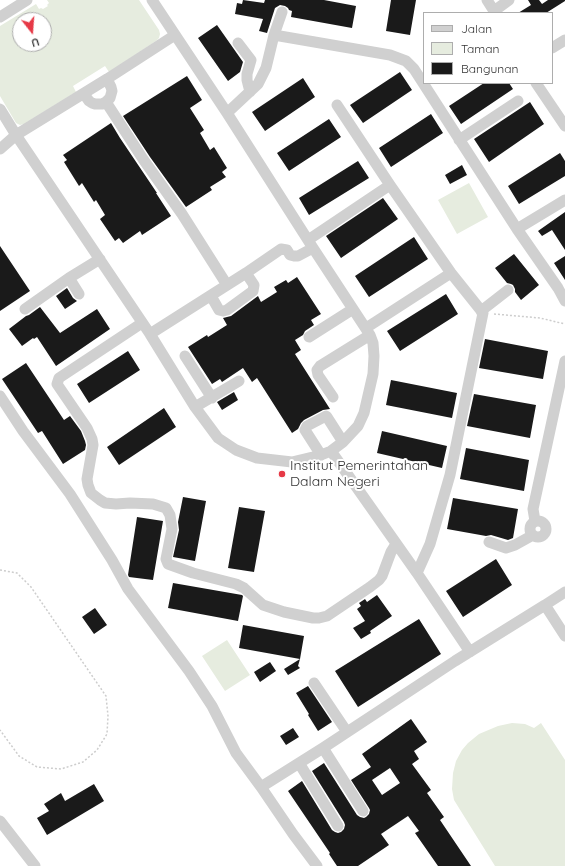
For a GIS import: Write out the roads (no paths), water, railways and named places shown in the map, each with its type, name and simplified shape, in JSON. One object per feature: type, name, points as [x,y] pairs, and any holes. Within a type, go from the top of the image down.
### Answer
[{"type":"street","points":[[0,17],[27,0]]},
{"type":"street","points":[[0,109],[150,334],[195,407],[218,438],[236,450],[257,458],[292,462],[306,460],[326,453],[343,442],[358,426],[364,413],[374,356],[373,343],[368,331],[152,0]]},
{"type":"street","points":[[487,0],[494,12],[509,0]]},
{"type":"street","points":[[227,113],[258,84],[266,68],[274,35],[282,12]]},
{"type":"street","points":[[0,149],[16,135],[84,94],[175,35]]},
{"type":"street","points":[[274,35],[390,55],[406,61],[414,69],[423,83]]},
{"type":"street","points":[[553,47],[565,40]]},
{"type":"street","points":[[238,43],[251,60],[247,74],[250,92]]},
{"type":"street","points":[[84,94],[92,103],[102,104],[106,102],[110,98],[112,91],[106,79]]},
{"type":"street","points":[[424,84],[517,229],[565,300]]},
{"type":"street","points":[[537,84],[565,126]]},
{"type":"street","points":[[459,140],[518,101]]},
{"type":"street","points":[[106,102],[143,159],[182,214],[227,285]]},
{"type":"street","points":[[337,105],[451,273],[482,312]]},
{"type":"street","points":[[150,334],[211,296],[281,249],[287,250],[290,255],[298,256],[310,244],[390,185]]},
{"type":"street","points":[[517,229],[565,200]]},
{"type":"street","points":[[25,309],[69,278],[100,259]]},
{"type":"street","points":[[211,296],[219,310],[227,310],[254,291],[254,284],[246,273]]},
{"type":"street","points":[[333,397],[318,376],[317,370],[320,366],[451,273]]},
{"type":"street","points":[[69,278],[79,294]]},
{"type":"street","points":[[417,573],[430,544],[450,475],[482,312],[508,290]]},
{"type":"street","points":[[309,337],[353,309]]},
{"type":"street","points":[[142,323],[59,378],[57,384],[87,428],[92,439],[93,445],[88,479],[88,485],[91,493],[105,503],[153,504],[166,508],[170,515],[172,529],[166,559],[168,564],[193,573],[236,584],[244,588],[263,605],[284,612],[319,618],[327,616],[370,588],[379,580],[396,544]]},
{"type":"street","points":[[185,356],[212,398]]},
{"type":"street","points":[[489,542],[506,548],[515,545],[533,535],[531,533],[530,526],[535,521],[533,509],[565,361]]},
{"type":"street","points":[[195,407],[239,381]]},
{"type":"street","points":[[0,396],[70,494],[112,560],[128,589],[189,671],[212,706],[236,753],[317,866]]},
{"type":"street","points":[[343,442],[326,416],[307,426],[305,430],[326,453],[396,544],[470,652]]},
{"type":"street","points":[[261,787],[455,661],[565,592]]},
{"type":"street","points":[[545,605],[565,636]]},
{"type":"street","points":[[375,704],[439,662],[447,660],[455,661]]},
{"type":"street","points":[[314,682],[347,732]]},
{"type":"street","points":[[323,748],[362,811]]},
{"type":"street","points":[[299,763],[338,826]]},
{"type":"street","points":[[0,821],[35,866]]},
{"type":"place","name":"Institut Pemerintahan Dalam Negeri","points":[[282,474]]}]
